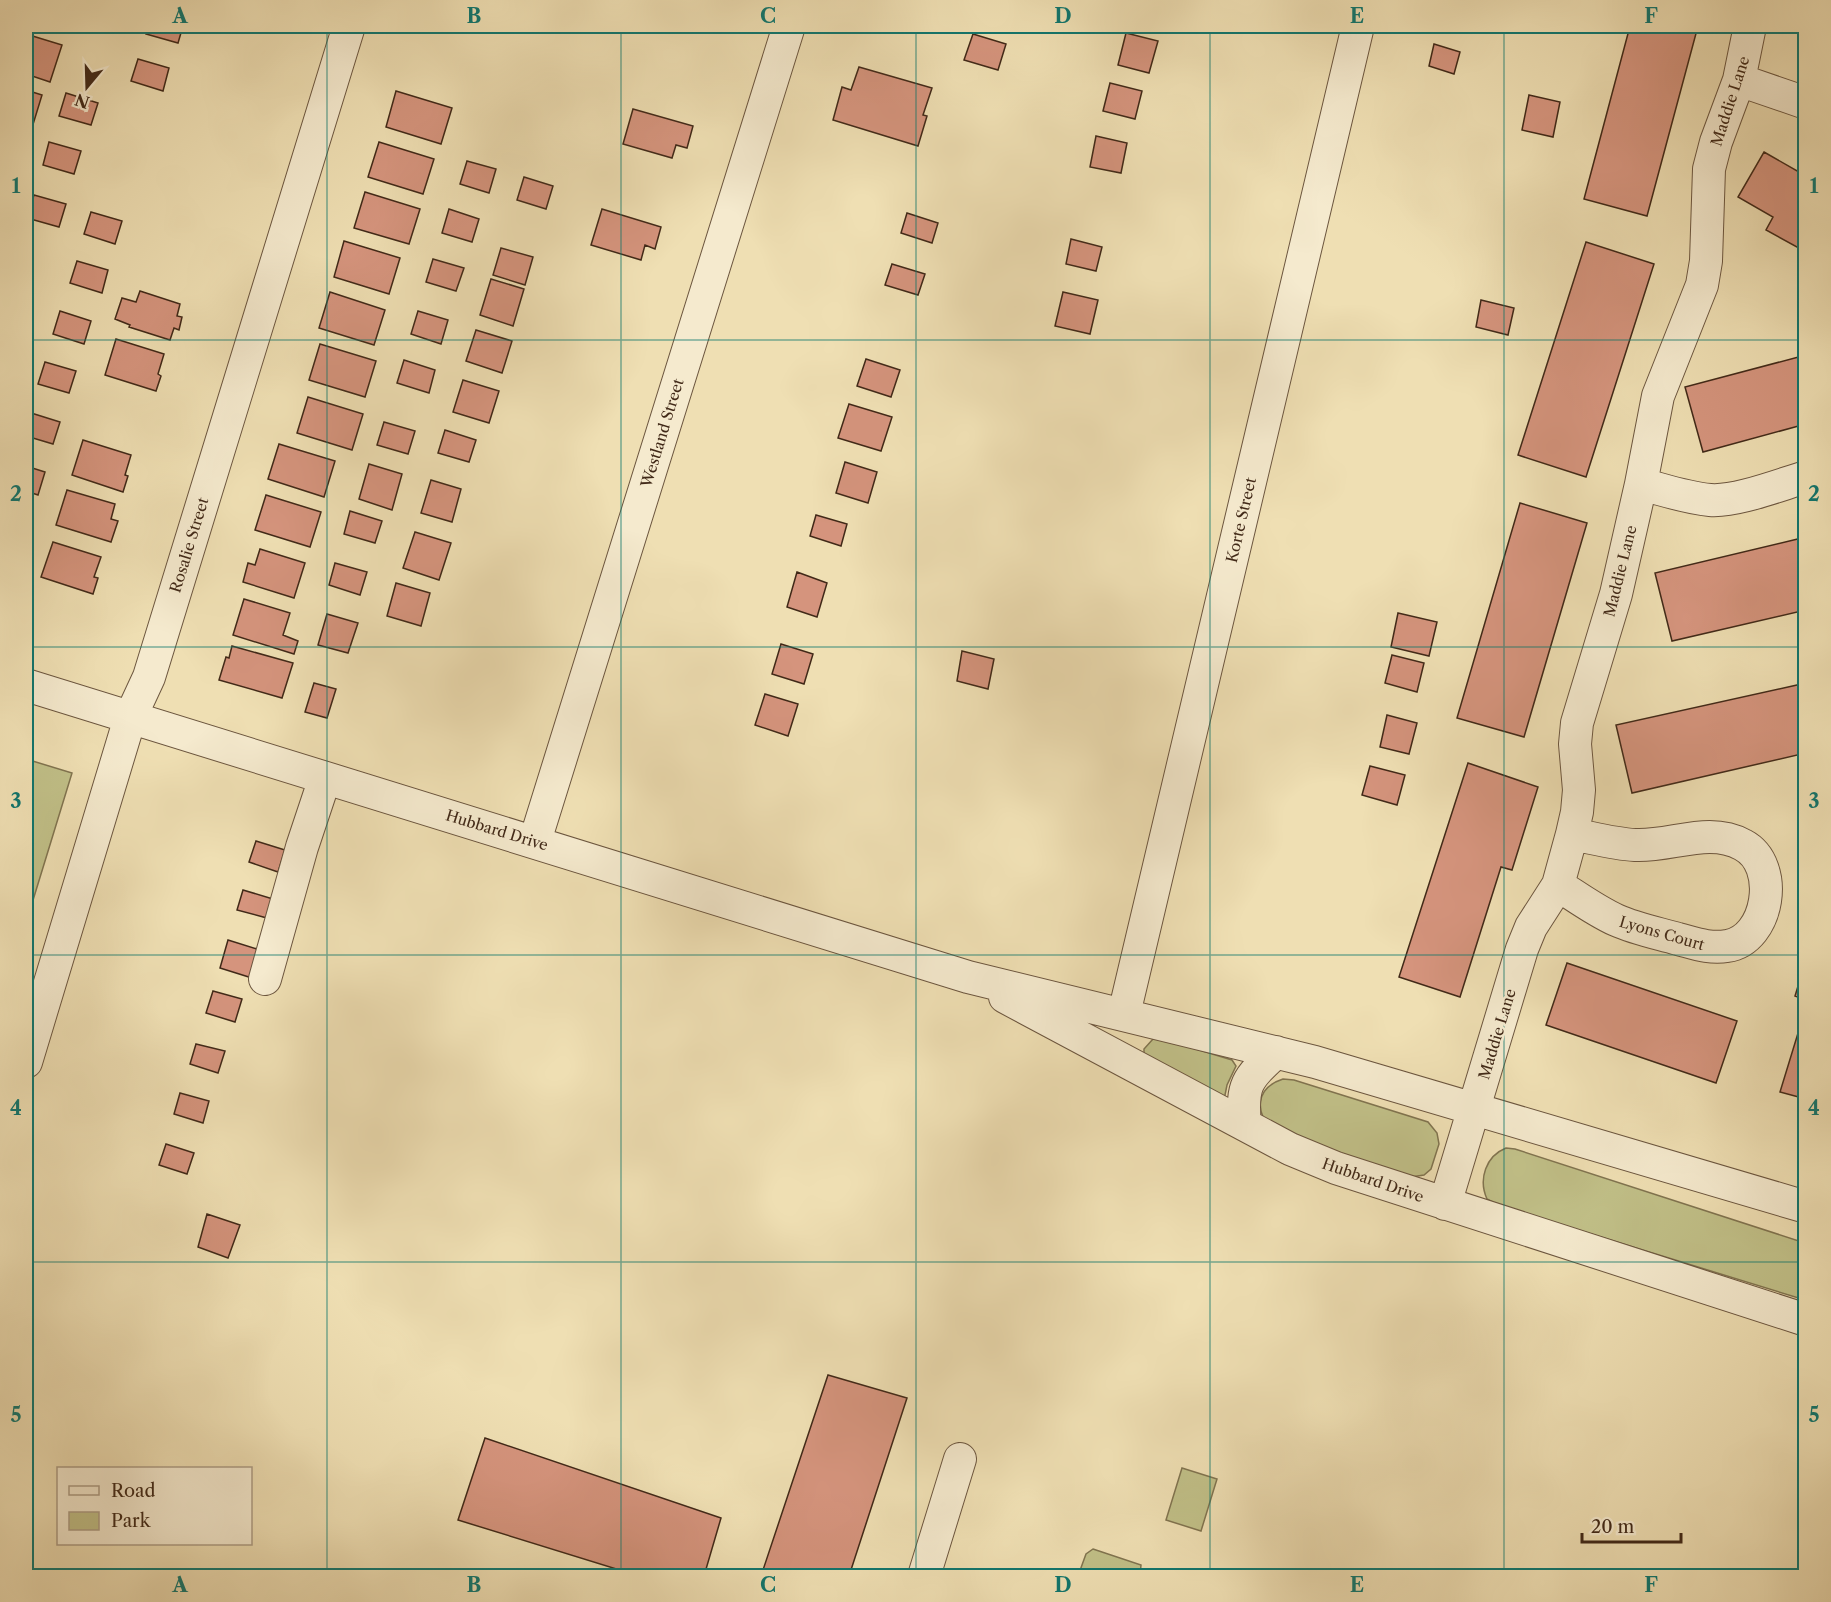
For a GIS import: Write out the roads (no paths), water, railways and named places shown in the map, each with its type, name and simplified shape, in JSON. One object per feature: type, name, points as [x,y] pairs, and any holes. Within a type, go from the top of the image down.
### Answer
[{"type":"street","name":"Rosalie Street","points":[[26,1062],[130,718],[149,677],[349,26]]},
{"type":"street","name":"Westland Street","points":[[535,841],[789,26]]},
{"type":"street","name":"Korte Street","points":[[1124,1014],[1358,26]]},
{"type":"street","name":"Maddie Lane","points":[[1445,1204],[1522,949],[1531,927],[1558,885],[1572,834],[1579,790],[1575,744],[1577,723],[1616,594],[1658,396],[1702,285],[1706,261],[1709,170],[1716,142],[1739,80],[1750,26]]},
{"type":"street","points":[[1739,80],[1806,103]]},
{"type":"street","points":[[1641,484],[1694,498],[1712,500],[1731,498],[1806,477]]},
{"type":"street","name":"Hubbard Drive","points":[[26,685],[968,977],[1276,1052],[1806,1207]]},
{"type":"street","points":[[265,979],[302,847],[325,778]]},
{"type":"street","name":"Lyons Court","points":[[1558,885],[1617,920],[1708,947],[1729,946],[1747,937],[1759,921],[1765,901],[1766,877],[1756,858],[1744,845],[1723,838],[1702,837],[1635,845],[1572,834]]},
{"type":"street","name":"Hubbard Drive","points":[[968,977],[1290,1149],[1336,1168],[1806,1320]]},
{"type":"street","points":[[1245,1125],[1243,1103],[1245,1086],[1255,1071],[1276,1052]]},
{"type":"street","points":[[924,1576],[960,1459]]}]
